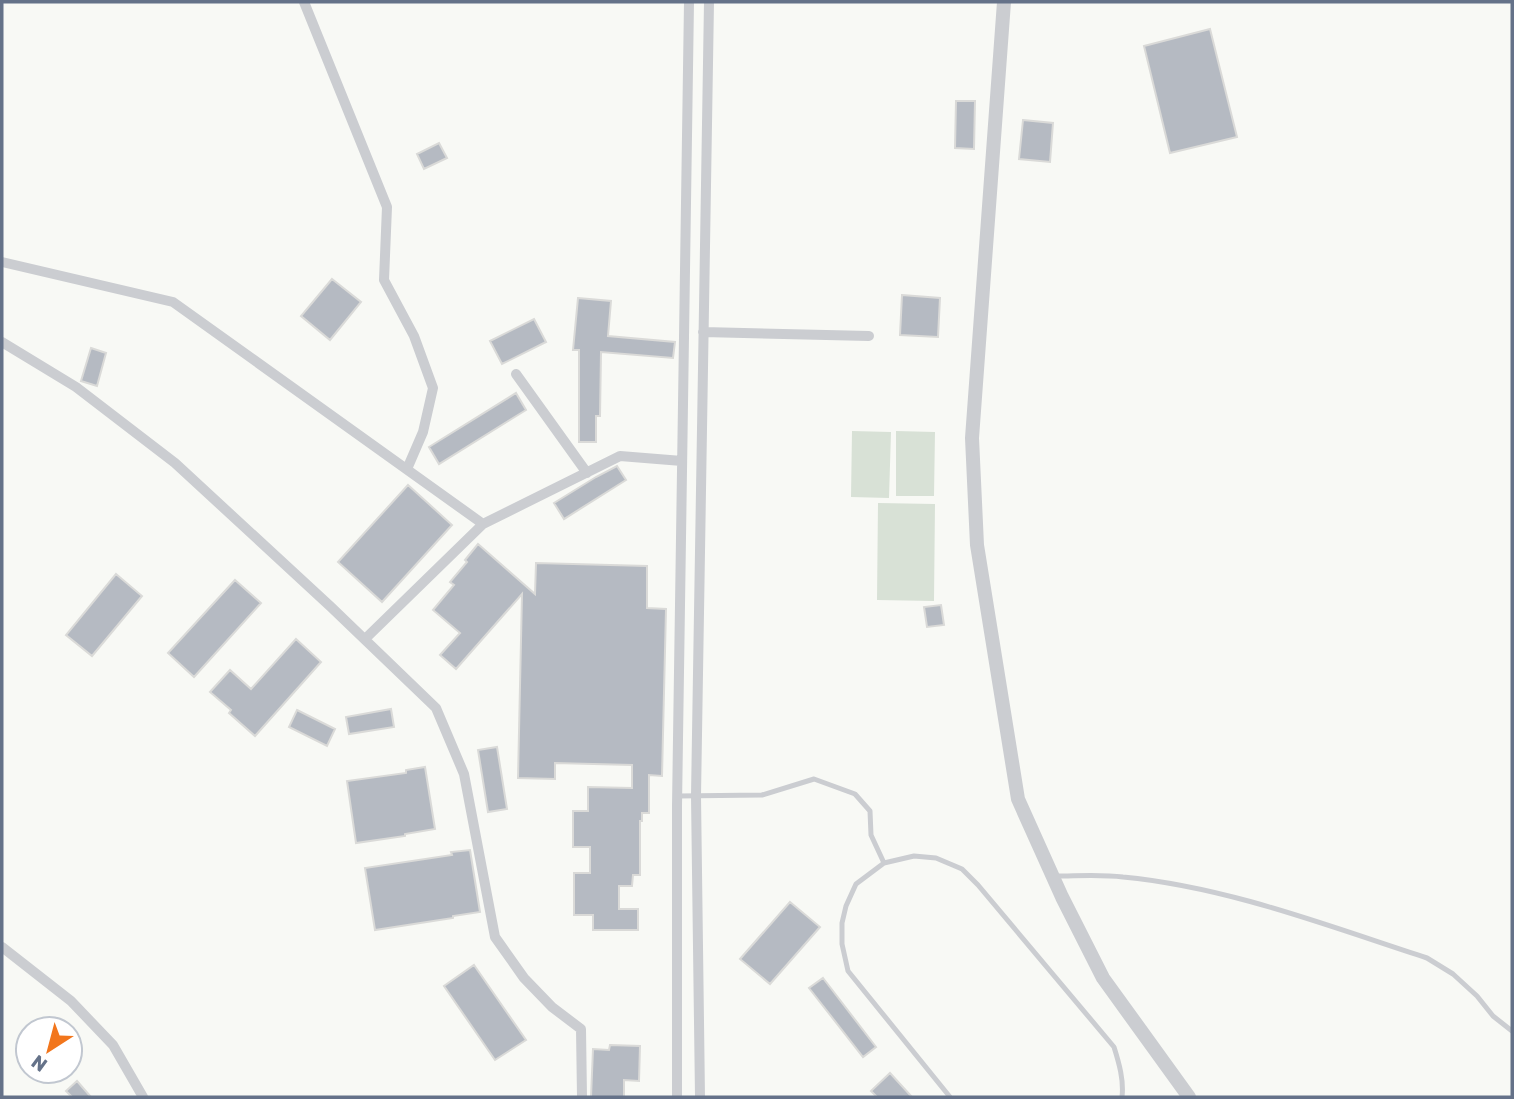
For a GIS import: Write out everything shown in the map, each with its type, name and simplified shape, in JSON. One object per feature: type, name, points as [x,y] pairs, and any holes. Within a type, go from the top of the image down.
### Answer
[{"type":"street","points":[[304,2],[387,207],[384,280],[414,337],[433,388],[424,432],[407,469]]},
{"type":"street","points":[[677,1097],[678,796],[689,2]]},
{"type":"street","points":[[700,1097],[696,796],[709,2]]},
{"type":"street","points":[[1004,2],[972,438],[977,545],[1018,799],[1052,876],[1103,978],[1189,1097]]},
{"type":"street","points":[[2,262],[173,302],[483,524]]},
{"type":"street","points":[[703,332],[869,336]]},
{"type":"street","points":[[2,342],[76,387],[174,463],[436,708],[464,775],[495,937],[524,978],[552,1007],[581,1029],[582,1097]]},
{"type":"street","points":[[516,374],[587,474]]},
{"type":"street","points":[[365,639],[483,524],[620,456],[682,461]]},
{"type":"street","points":[[2,947],[71,1000],[113,1045],[143,1097]]},
{"type":"lane","points":[[678,796],[762,795],[814,779],[855,794],[870,811],[871,835],[884,863]]},
{"type":"lane","points":[[950,1097],[848,971],[842,944],[842,923],[856,884],[884,863],[914,856],[936,858],[962,869],[978,885],[1114,1047],[1120,1067],[1122,1097]]},
{"type":"lane","points":[[1052,876],[1121,876],[1230,896],[1427,958],[1453,974],[1477,996],[1493,1016],[1512,1031]]},
{"type":"shaded area","points":[[852,431],[891,432],[889,498],[851,497]]},
{"type":"shaded area","points":[[896,431],[935,432],[934,496],[896,496]]},
{"type":"shaded area","points":[[878,503],[935,504],[934,601],[877,600]]},
{"type":"building","points":[[1210,29],[1237,137],[1170,153],[1144,46]]},
{"type":"building","points":[[956,101],[975,101],[974,149],[955,148]]},
{"type":"building","points":[[1023,120],[1053,123],[1050,162],[1019,159]]},
{"type":"building","points":[[439,143],[447,158],[424,169],[417,154]]},
{"type":"building","points":[[332,279],[361,302],[330,340],[301,316]]},
{"type":"building","points":[[902,295],[940,298],[938,337],[900,335]]},
{"type":"building","points":[[578,298],[611,301],[608,336],[675,342],[673,358],[601,352],[600,416],[596,416],[596,442],[579,442],[579,350],[573,350]]},
{"type":"building","points":[[534,319],[546,342],[502,364],[490,341]]},
{"type":"building","points":[[91,348],[106,353],[97,386],[81,381]]},
{"type":"building","points":[[516,393],[526,410],[439,464],[429,447]]},
{"type":"building","points":[[617,466],[626,480],[564,519],[554,503]]},
{"type":"building","points":[[408,485],[452,525],[382,602],[338,562]]},
{"type":"building","points":[[478,544],[535,594],[536,563],[647,566],[647,608],[666,609],[662,776],[649,775],[649,813],[642,813],[640,821],[640,875],[633,875],[632,886],[619,886],[619,909],[638,909],[638,930],[593,930],[593,915],[574,915],[574,873],[590,873],[590,847],[573,847],[573,811],[588,811],[588,787],[632,788],[632,765],[555,763],[555,779],[518,778],[522,594],[456,669],[440,655],[460,633],[433,610],[454,585],[450,582]]},
{"type":"building","points":[[116,574],[142,596],[92,656],[66,635]]},
{"type":"building","points":[[235,580],[261,603],[194,677],[168,653]]},
{"type":"building","points":[[941,605],[944,625],[927,627],[924,607]]},
{"type":"building","points":[[296,639],[321,662],[255,736],[210,692],[230,670],[251,689]]},
{"type":"building","points":[[391,709],[394,727],[349,734],[346,717]]},
{"type":"building","points":[[297,710],[335,729],[327,746],[289,727]]},
{"type":"building","points":[[497,747],[507,809],[488,812],[478,750]]},
{"type":"building","points":[[425,767],[435,829],[356,843],[347,781],[406,773],[406,770]]},
{"type":"building","points":[[470,850],[480,912],[375,930],[365,868]]},
{"type":"building","points":[[790,902],[820,927],[770,984],[740,959]]},
{"type":"building","points":[[474,965],[526,1040],[495,1060],[444,986]]},
{"type":"building","points":[[823,978],[876,1047],[863,1057],[809,988]]},
{"type":"building","points":[[610,1045],[640,1046],[639,1081],[624,1080],[624,1097],[591,1097],[593,1049],[609,1050]]},
{"type":"building","points":[[890,1073],[912,1097],[877,1097],[871,1091]]},
{"type":"building","points":[[73,1085],[80,1085],[91,1097],[72,1097],[66,1091]]}]
